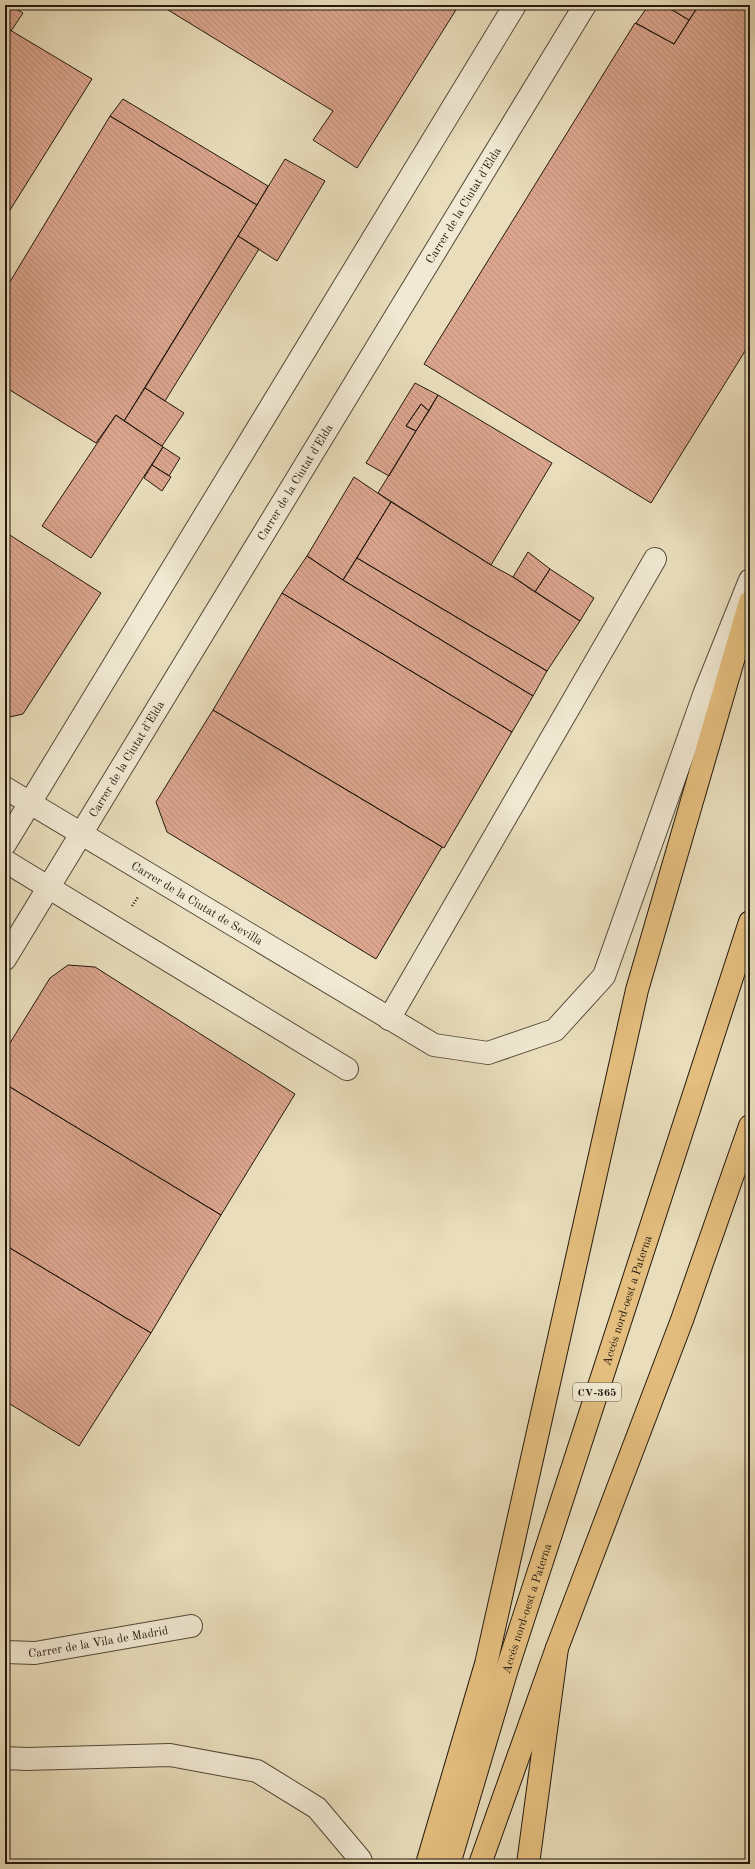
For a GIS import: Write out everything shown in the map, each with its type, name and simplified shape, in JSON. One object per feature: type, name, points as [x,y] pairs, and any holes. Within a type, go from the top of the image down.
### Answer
[{"type":"main road","points":[[427,1864],[486,1664],[637,990],[750,602]]},
{"type":"main road","name":"Accés nord-oest a Paterna","points":[[449,1864],[510,1661],[750,922]]},
{"type":"main road","points":[[480,1864],[557,1648],[682,1320],[750,1126]]},
{"type":"main road","points":[[528,1864],[557,1648]]},
{"type":"street","points":[[5,844],[515,5]]},
{"type":"street","name":"Carrer de la Ciutat d'Elda","points":[[5,959],[585,5]]},
{"type":"street","points":[[389,1019],[655,559]]},
{"type":"street","name":"Carrer de la Ciutat de Sevilla","points":[[5,788],[434,1045],[488,1053],[556,1030],[604,976],[705,692],[750,580]]},
{"type":"street","points":[[5,861],[347,1069]]},
{"type":"street","name":"Carrer de la Vila de Madrid","points":[[5,1652],[35,1653],[191,1626]]},
{"type":"street","points":[[5,1758],[26,1759],[170,1755],[257,1771],[317,1808],[360,1859],[362,1864]]},
{"type":"building","points":[[5,5],[9,5],[23,13],[11,31],[5,27]]},
{"type":"building","points":[[160,5],[459,5],[357,168],[313,140],[333,111]]},
{"type":"building","points":[[649,5],[664,5],[689,20],[674,44],[636,23]]},
{"type":"building","points":[[664,5],[699,5],[689,20]]},
{"type":"building","points":[[699,5],[750,5],[750,343],[651,503],[424,364],[635,23],[674,44]]},
{"type":"building","points":[[5,27],[92,79],[5,218]]},
{"type":"building","points":[[123,99],[268,186],[257,205],[110,116]]},
{"type":"building","points":[[110,116],[257,205],[124,421],[116,415],[96,443],[5,387],[5,290]]},
{"type":"building","points":[[285,159],[325,181],[277,261],[238,236]]},
{"type":"building","points":[[238,236],[259,249],[165,401],[145,388]]},
{"type":"building","points":[[415,383],[438,395],[429,411],[421,404],[406,426],[416,431],[389,476],[366,463]]},
{"type":"building","points":[[145,388],[184,413],[162,446],[124,421]]},
{"type":"building","points":[[438,395],[552,463],[491,565],[378,493]]},
{"type":"building","points":[[421,404],[429,411],[416,431],[406,426]]},
{"type":"building","points":[[116,415],[163,447],[91,558],[42,526]]},
{"type":"building","points":[[163,447],[180,458],[169,476],[152,465]]},
{"type":"building","points":[[152,465],[171,477],[162,491],[144,478]]},
{"type":"building","points":[[354,477],[391,502],[343,580],[307,556]]},
{"type":"building","points":[[391,502],[491,565],[513,577],[580,621],[547,671],[357,558]]},
{"type":"building","points":[[5,532],[101,593],[23,714],[5,718]]},
{"type":"building","points":[[528,552],[550,569],[535,592],[513,577]]},
{"type":"building","points":[[307,556],[343,580],[533,696],[512,732],[282,593]]},
{"type":"building","points":[[357,558],[547,671],[533,696],[343,580]]},
{"type":"building","points":[[550,569],[594,598],[580,621],[535,592]]},
{"type":"building","points":[[282,593],[512,732],[444,848],[213,710]]},
{"type":"building","points":[[213,710],[442,847],[376,959],[167,832],[156,802]]},
{"type":"building","points":[[68,965],[95,967],[295,1094],[221,1215],[5,1084],[5,1051],[50,978]]},
{"type":"building","points":[[5,1084],[221,1215],[151,1333],[5,1245]]},
{"type":"building","points":[[5,1245],[151,1333],[79,1446],[5,1401]]}]
